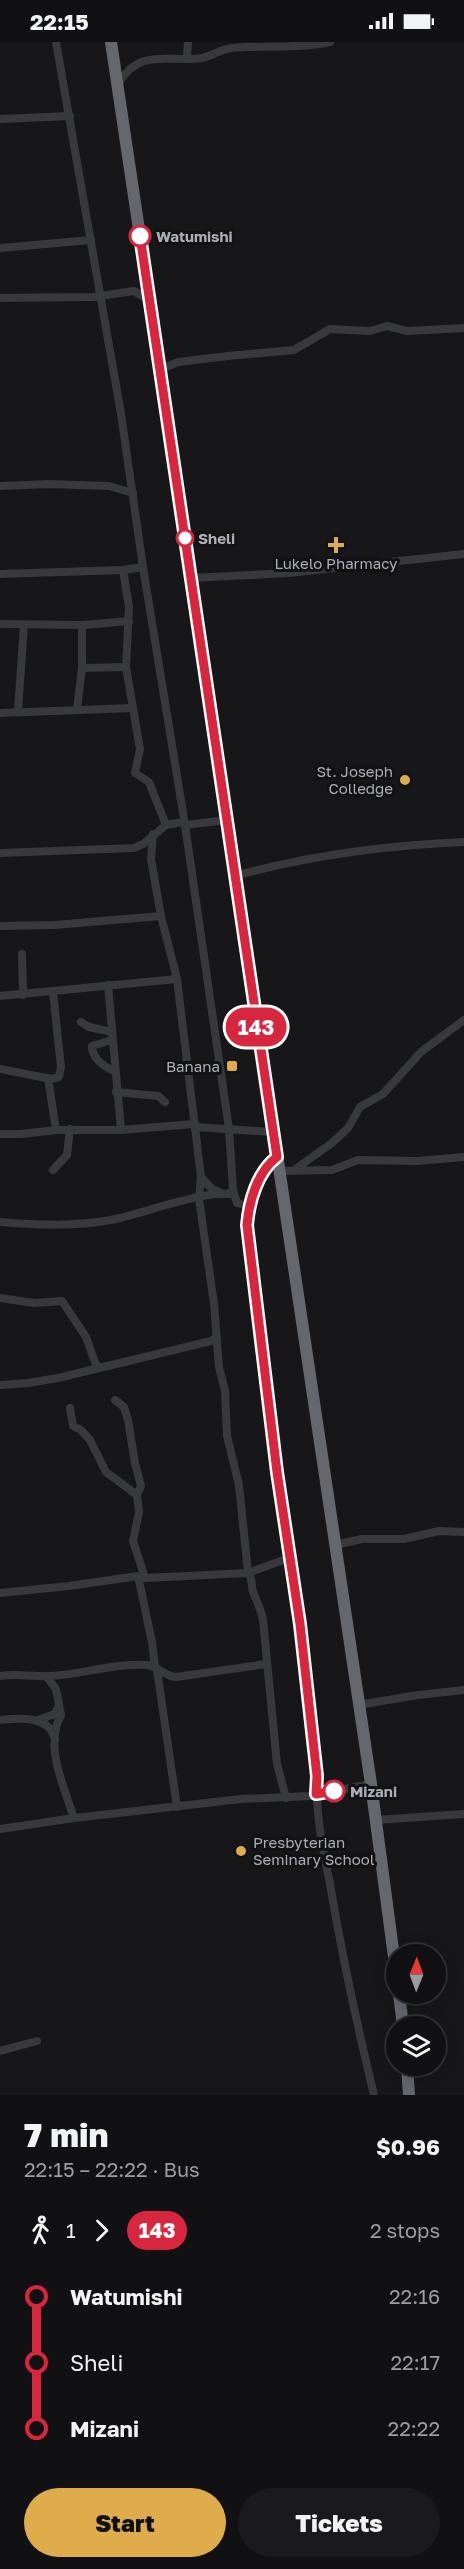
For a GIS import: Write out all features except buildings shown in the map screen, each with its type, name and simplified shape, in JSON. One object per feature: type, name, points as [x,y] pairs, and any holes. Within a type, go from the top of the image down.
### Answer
[{"type":"highway","points":[[111,42],[272,1132],[336,1545],[392,1944]]},
{"type":"highway","points":[[408,2076],[410,2095]]},
{"type":"street","points":[[56,42],[101,296],[185,824],[229,1129],[233,1190],[237,1203],[249,1206]]},
{"type":"street","points":[[187,58],[189,42]]},
{"type":"street","points":[[118,85],[130,68],[140,62],[166,58],[202,58],[229,48],[256,45],[312,45],[330,42]]},
{"type":"street","points":[[0,119],[70,116]]},
{"type":"street","points":[[0,248],[91,240]]},
{"type":"street","points":[[0,297],[101,296],[134,291],[149,300]]},
{"type":"street","points":[[166,367],[178,362],[294,350],[330,329],[370,331],[387,326],[407,331],[426,328],[451,330],[464,328]]},
{"type":"street","points":[[0,486],[50,484],[109,486],[133,493]]},
{"type":"street","points":[[191,578],[289,573],[464,554]]},
{"type":"street","points":[[0,574],[123,570],[143,567]]},
{"type":"street","points":[[123,570],[129,621],[126,667],[140,749],[135,773],[149,782],[166,825]]},
{"type":"street","points":[[0,624],[24,626],[129,621]]},
{"type":"street","points":[[77,710],[82,668],[82,624]]},
{"type":"street","points":[[18,711],[24,626]]},
{"type":"street","points":[[82,668],[126,667]]},
{"type":"street","points":[[0,713],[133,708]]},
{"type":"street","points":[[0,853],[134,848],[143,844],[166,825],[227,820]]},
{"type":"street","points":[[153,834],[152,859],[161,916],[177,979],[201,1177],[199,1199],[214,1304],[212,1339],[218,1350],[225,1391],[228,1440],[240,1485],[248,1573],[252,1578],[253,1590],[260,1605],[272,1699],[277,1764],[286,1798]]},
{"type":"street","points":[[234,876],[281,864],[360,852],[464,842]]},
{"type":"street","points":[[0,926],[55,925],[161,916]]},
{"type":"street","points":[[22,954],[23,994]]},
{"type":"street","points":[[0,996],[177,979]]},
{"type":"street","points":[[108,985],[121,1130]]},
{"type":"street","points":[[0,1069],[48,1078],[59,1077],[61,1067],[53,992]]},
{"type":"street","points":[[294,1170],[332,1143],[348,1128],[360,1107],[383,1094],[421,1052],[464,1020]]},
{"type":"street","points":[[81,1022],[112,1036]]},
{"type":"street","points":[[112,1036],[92,1048],[95,1059],[114,1071]]},
{"type":"street","points":[[48,1078],[56,1130]]},
{"type":"street","points":[[116,1092],[158,1096],[165,1102]]},
{"type":"street","points":[[0,1134],[70,1129],[121,1130],[194,1126],[272,1132]]},
{"type":"street","points":[[53,1170],[67,1155],[70,1129]]},
{"type":"street","points":[[277,1157],[262,1176],[249,1206],[247,1225],[257,1322],[300,1624],[323,1846],[352,2005],[374,2095]]},
{"type":"street","points":[[279,1171],[332,1170],[358,1160],[417,1161],[464,1157]]},
{"type":"street","points":[[201,1177],[212,1189],[224,1194]]},
{"type":"street","points":[[0,1222],[82,1224],[229,1194],[233,1190]]},
{"type":"street","points":[[0,1298],[34,1303],[62,1301],[86,1337],[96,1365],[99,1367]]},
{"type":"street","points":[[0,1385],[28,1383],[212,1339]]},
{"type":"street","points":[[115,1400],[124,1407],[128,1420],[141,1486],[137,1495],[139,1512],[134,1541],[177,1807]]},
{"type":"street","points":[[70,1408],[73,1426],[81,1430],[90,1440],[106,1472],[137,1495]]},
{"type":"street","points":[[336,1545],[362,1539],[404,1539],[440,1531],[464,1532]]},
{"type":"street","points":[[0,1593],[141,1577],[248,1573],[289,1558]]},
{"type":"street","points":[[0,1676],[46,1676],[95,1668],[138,1665],[156,1668],[169,1677],[185,1677],[266,1664]]},
{"type":"street","points":[[56,1689],[61,1680],[69,1674]]},
{"type":"street","points":[[46,1676],[56,1689],[61,1715],[56,1724],[55,1749]]},
{"type":"street","points":[[358,1705],[464,1690]]},
{"type":"street","points":[[0,1720],[38,1720],[55,1714],[59,1705]]},
{"type":"street","points":[[38,1720],[54,1736],[56,1762],[74,1818]]},
{"type":"street","points":[[0,1829],[241,1799],[286,1798],[371,1784]]},
{"type":"street","points":[[376,1820],[464,1814]]},
{"type":"street","points":[[0,2051],[37,2041]]},
{"type":"bus line","name":"143","points":[[140,236],[277,1157],[271,1161],[254,1193],[249,1206],[247,1225],[257,1322],[300,1624],[317,1776],[316,1794],[334,1791]]},
{"type":"place","name":"Watumishi","points":[[140,236]]},
{"type":"place","name":"Sheli","points":[[185,538]]},
{"type":"place","name":"Lukelo Pharmacy","points":[[336,545]]},
{"type":"place","name":"St. Joseph Colledge","points":[[405,780]]},
{"type":"place","name":"Banana","points":[[232,1066]]},
{"type":"place","name":"Mizani","points":[[334,1791]]},
{"type":"place","name":"Presbyterian Seminary School","points":[[241,1851]]}]
